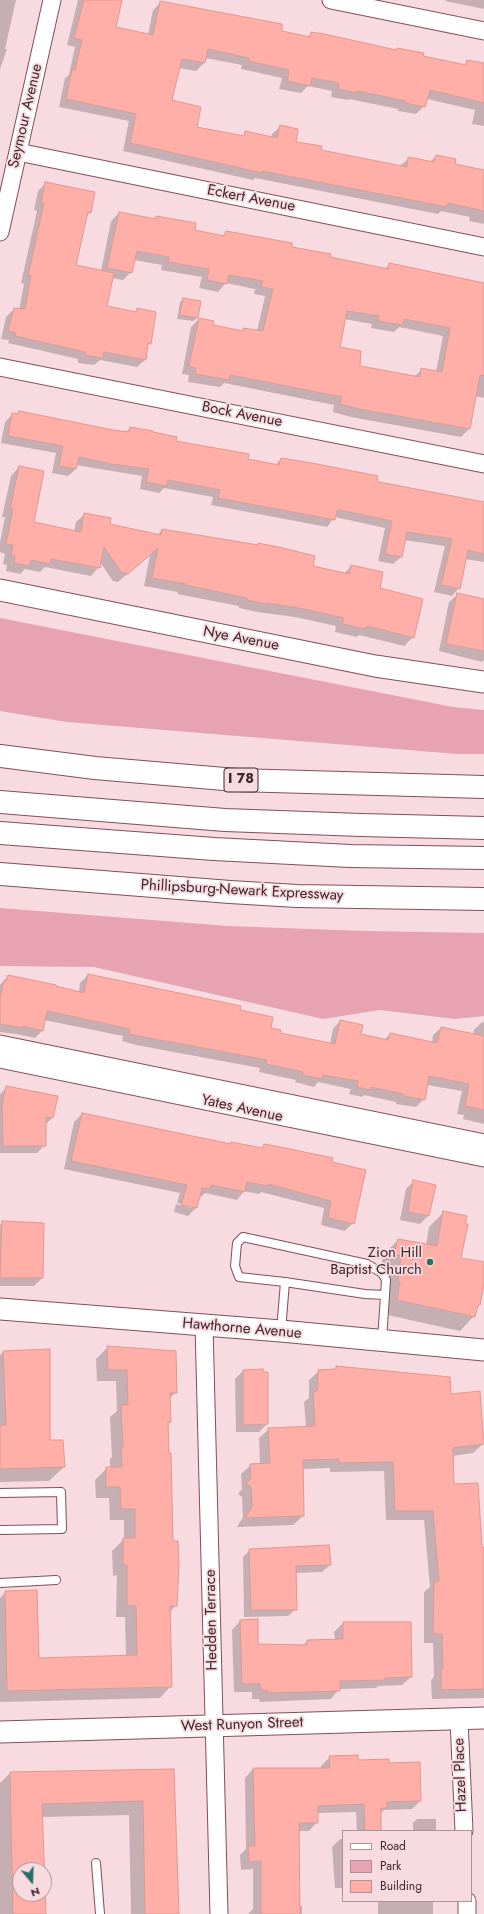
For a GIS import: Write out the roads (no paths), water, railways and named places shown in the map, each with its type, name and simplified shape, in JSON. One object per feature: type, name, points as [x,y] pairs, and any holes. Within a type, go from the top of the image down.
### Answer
[{"type":"highway","name":"I 78","points":[[0,756],[94,768],[236,780],[484,787]]},
{"type":"highway","points":[[0,802],[225,820],[484,828]]},
{"type":"highway","points":[[0,833],[222,850],[350,856],[484,858]]},
{"type":"highway","name":"Phillipsburg-Newark Expressway","points":[[0,874],[230,892],[342,897],[484,899]]},
{"type":"street","name":"Seymour Avenue","points":[[0,232],[52,0]]},
{"type":"street","points":[[331,0],[484,31]]},
{"type":"street","name":"Eckert Avenue","points":[[18,152],[484,247]]},
{"type":"street","name":"Bock Avenue","points":[[0,367],[484,464]]},
{"type":"street","name":"Nye Avenue","points":[[0,590],[376,666],[484,682]]},
{"type":"street","name":"Yates Avenue","points":[[0,1044],[159,1084],[344,1122],[484,1158]]},
{"type":"street","name":"Yates Avenue","points":[[0,1059],[159,1084]]},
{"type":"street","name":"Yates Avenue","points":[[344,1122],[484,1143]]},
{"type":"street","name":"Hawthorne Avenue","points":[[0,1309],[204,1325],[484,1350]]},
{"type":"street","name":"Hedden Terrace","points":[[204,1325],[218,1914]]},
{"type":"street","name":"West Runyon Street","points":[[0,1732],[484,1718]]},
{"type":"street","name":"Hazel Place","points":[[459,1719],[464,1830]]},
{"type":"street","points":[[466,1902],[467,1914]]},
{"type":"lane","points":[[382,1341],[386,1280],[382,1273],[367,1264],[243,1237],[236,1243],[235,1266],[239,1277],[365,1294],[385,1295]]},
{"type":"lane","points":[[281,1332],[285,1282]]},
{"type":"lane","points":[[0,1493],[61,1492],[62,1529],[0,1530]]},
{"type":"lane","points":[[0,1583],[56,1580]]},
{"type":"lane","points":[[96,1863],[100,1914]]},
{"type":"place","name":"Zion Hill Baptist Church","points":[[430,1262]]}]
